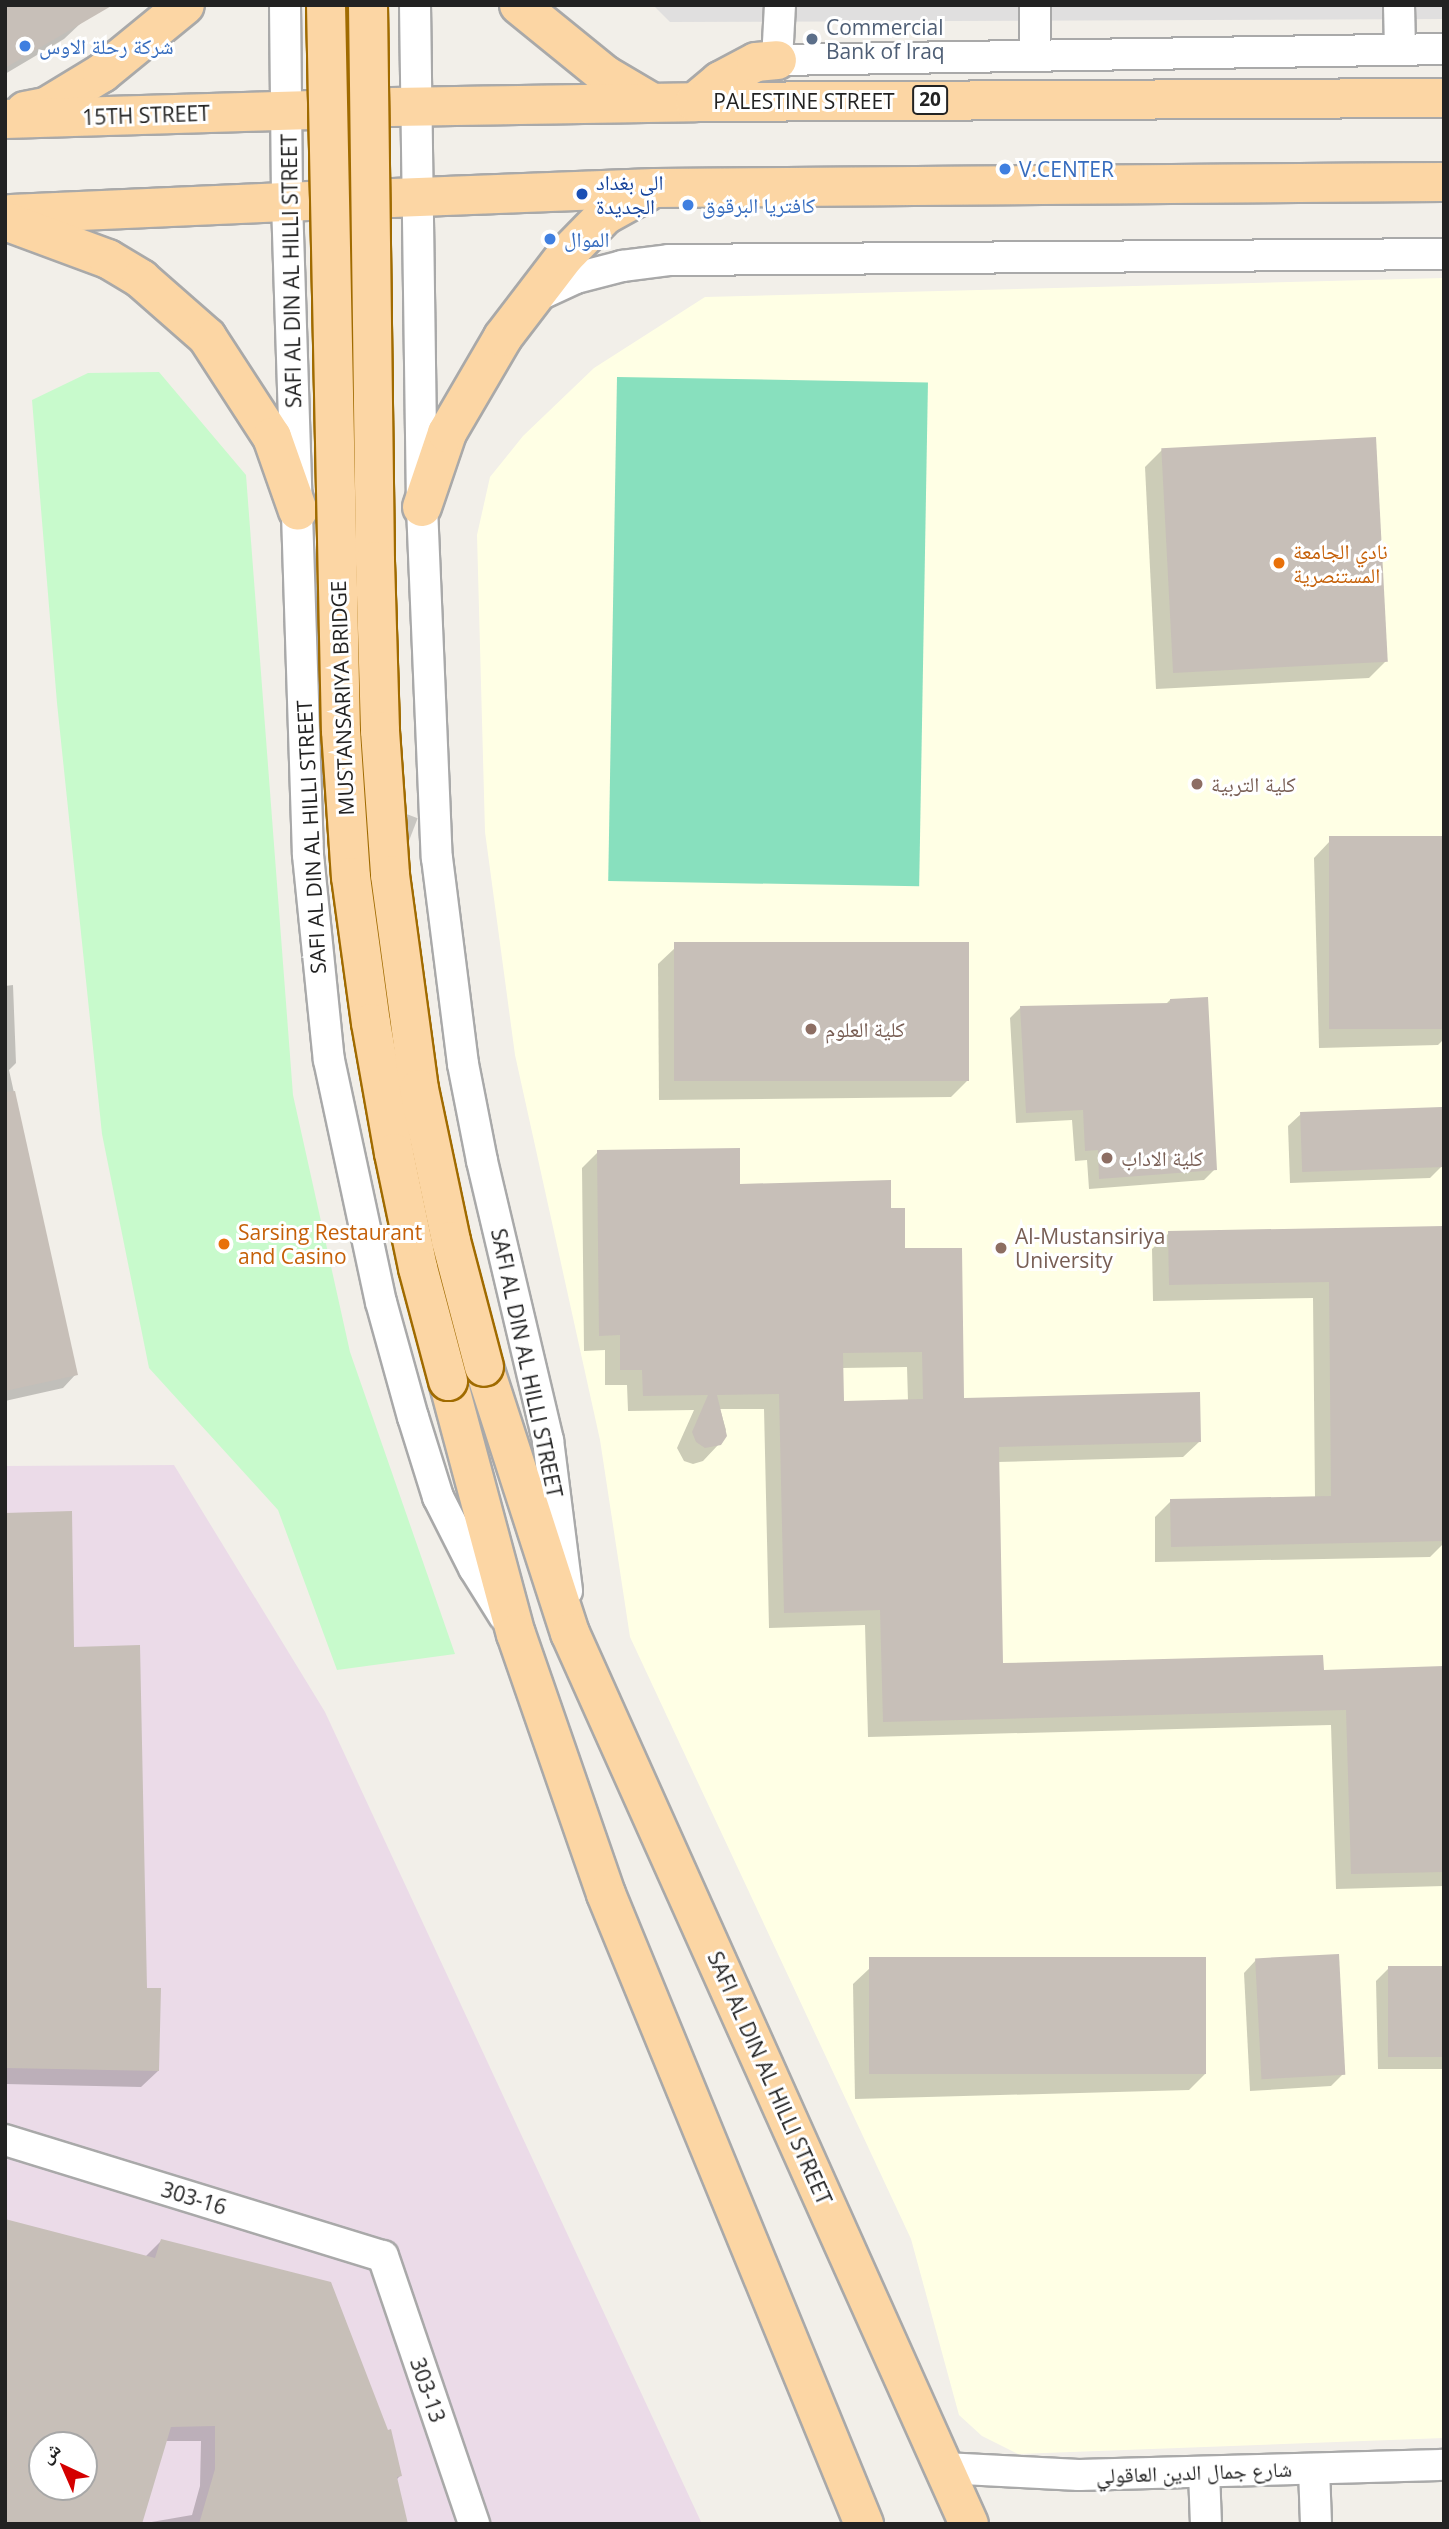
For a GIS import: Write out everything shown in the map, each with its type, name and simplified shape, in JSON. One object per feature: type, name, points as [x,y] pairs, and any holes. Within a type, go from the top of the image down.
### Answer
[{"type":"main road","points":[[5,117],[46,107],[102,73],[185,5]]},
{"type":"main road","name":"MUSTANSARIYA BRIDGE","points":[[326,5],[341,731],[351,877],[369,1011],[394,1153],[418,1268],[448,1381]]},
{"type":"main road","name":"MUSTANSARIYA BRIDGE","points":[[368,5],[375,561],[380,731],[389,863],[419,1089],[451,1241],[484,1367]]},
{"type":"main road","points":[[519,5],[605,75],[651,102]]},
{"type":"main road","points":[[695,102],[720,81],[756,62],[777,60]]},
{"type":"main road","name":"PALESTINE STREET","points":[[404,107],[651,102],[1444,98]]},
{"type":"main road","name":"15TH STREET","points":[[5,117],[300,111]]},
{"type":"main road","points":[[406,197],[655,188],[1444,182]]},
{"type":"main road","points":[[422,507],[447,433],[497,346],[565,256],[605,215],[655,188]]},
{"type":"main road","points":[[5,214],[300,202]]},
{"type":"main road","points":[[5,220],[108,259],[141,279],[206,337],[272,436],[298,511]]},
{"type":"main road","name":"SAFI AL DIN AL HILLI STREET","points":[[484,1367],[570,1633],[969,2524]]},
{"type":"main road","name":"SAFI AL DIN AL HILLI STREET","points":[[448,1381],[516,1634],[606,1894],[864,2524]]},
{"type":"street","name":"SAFI AL DIN AL HILLI STREET","points":[[285,5],[300,111],[298,511],[309,869],[329,1060],[381,1302],[438,1497],[474,1568],[516,1634]]},
{"type":"street","name":"SAFI AL DIN AL HILLI STREET","points":[[415,5],[404,107],[406,197],[437,858],[448,965],[465,1076],[548,1440],[558,1504],[570,1633]]},
{"type":"street","points":[[780,5],[777,60],[1444,49]]},
{"type":"street","points":[[1035,5],[1035,56]]},
{"type":"street","points":[[1399,5],[1400,49]]},
{"type":"street","points":[[533,298],[588,275],[622,266],[669,260],[1444,254]]},
{"type":"street","points":[[412,832],[437,858]]},
{"type":"street","points":[[309,869],[318,851],[332,837]]},
{"type":"street","name":"303-16","points":[[5,2140],[383,2256]]},
{"type":"street","name":"303-13","points":[[383,2256],[474,2524]]},
{"type":"street","name":"شارع جمال الدين العاقولي","points":[[944,2468],[1034,2475],[1444,2465]]},
{"type":"street","points":[[1314,2469],[1316,2524]]},
{"type":"street","points":[[1203,2472],[1206,2524]]},
{"type":"shaded area","points":[[653,5],[1444,5],[1444,19],[670,22]]},
{"type":"shaded area","name":"Al-Mustansiriya University","points":[[1444,278],[1444,2438],[1018,2454],[982,2436],[959,2415],[911,2239],[630,1637],[600,1440],[515,1055],[485,832],[477,535],[490,477],[523,436],[594,368],[705,297]]},
{"type":"shaded area","points":[[174,1465],[325,1712],[702,2524],[5,2524],[5,1466]]},
{"type":"green space","points":[[159,372],[246,475],[293,1095],[350,1352],[455,1654],[337,1670],[278,1510],[149,1368],[102,1134],[57,703],[32,400],[88,373]]},
{"type":"green space","points":[[617,377],[928,382],[919,886],[608,881]]},
{"type":"building","name":"شركة رحلة الاوس","points":[[5,5],[113,5],[5,68]]},
{"type":"building","points":[[1376,437],[1388,662],[1173,673],[1161,448]]},
{"type":"building","points":[[1329,836],[1444,836],[1444,1029],[1329,1029]]},
{"type":"building","points":[[674,942],[969,942],[969,1081],[674,1081]]},
{"type":"building","points":[[1208,997],[1217,1170],[1099,1179],[1098,1150],[1085,1151],[1083,1110],[1026,1113],[1020,1006],[1170,1003],[1170,999]]},
{"type":"building","points":[[15,1091],[78,1375],[5,1391],[5,1092]]},
{"type":"building","points":[[1442,1107],[1444,1167],[1302,1172],[1300,1112]]},
{"type":"building","points":[[740,1148],[740,1184],[891,1180],[891,1208],[905,1208],[905,1248],[962,1248],[964,1398],[1200,1392],[1201,1442],[999,1447],[1003,1663],[1323,1655],[1324,1670],[1444,1666],[1444,1872],[1351,1874],[1346,1710],[883,1722],[880,1610],[784,1613],[779,1394],[717,1395],[727,1436],[721,1445],[705,1448],[696,1442],[692,1432],[708,1395],[643,1396],[642,1370],[620,1370],[620,1335],[599,1336],[597,1150]],"holes":[[[922,1352],[923,1399],[844,1401],[843,1353]]]},
{"type":"building","points":[[1444,1226],[1444,1541],[1171,1547],[1170,1499],[1331,1496],[1329,1282],[1169,1285],[1168,1231]]},
{"type":"building","points":[[72,1511],[74,1647],[140,1645],[147,1988],[161,1988],[159,2071],[5,2068],[5,1513]]},
{"type":"building","points":[[1339,1954],[1345,2075],[1261,2079],[1255,1958]]},
{"type":"building","points":[[869,1957],[1206,1957],[1206,2074],[869,2074]]},
{"type":"building","points":[[1388,1966],[1444,1966],[1444,2057],[1388,2057]]},
{"type":"building","points":[[5,2219],[155,2258],[161,2239],[331,2282],[388,2430],[391,2429],[402,2476],[397,2477],[408,2524],[199,2524],[215,2469],[215,2426],[171,2427],[142,2524],[5,2524]]},
{"type":"tunnel","points":[[366,823],[388,823],[412,832]]},
{"type":"place","name":"Commercial Bank of Iraq","points":[[812,39]]},
{"type":"place","name":"شركة رحلة الاوس","points":[[25,46]]},
{"type":"place","name":"V.CENTER","points":[[1005,169]]},
{"type":"place","name":"الى بغداد الجديدة","points":[[582,194]]},
{"type":"place","name":"كافتريا البرقوق","points":[[688,205]]},
{"type":"place","name":"الموال","points":[[550,239]]},
{"type":"place","name":"نادي الجامعة المستنصرية","points":[[1279,563]]},
{"type":"place","name":"كلية التربية","points":[[1197,784]]},
{"type":"place","name":"كلية العلوم","points":[[811,1029]]},
{"type":"place","name":"كلية الاداب","points":[[1107,1158]]},
{"type":"place","name":"Sarsing Restaurant and Casino","points":[[224,1244]]},
{"type":"place","name":"Al-Mustansiriya University","points":[[1001,1248]]}]
